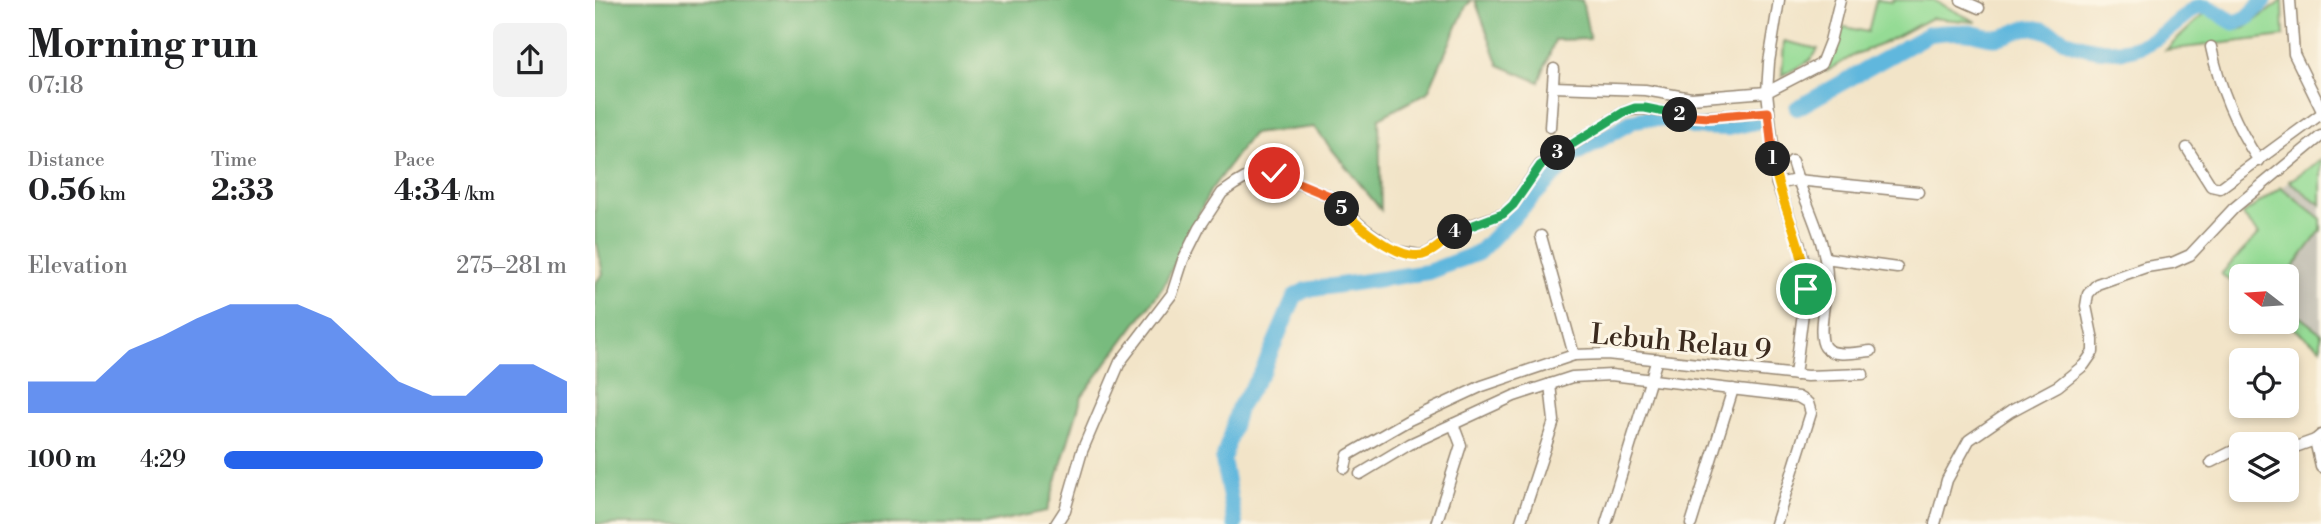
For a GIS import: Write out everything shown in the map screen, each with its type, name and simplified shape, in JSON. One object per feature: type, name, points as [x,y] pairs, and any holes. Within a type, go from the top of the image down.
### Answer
[{"type":"street","points":[[1779,0],[1772,36],[1767,92],[1777,184],[1800,243],[1805,266],[1806,289],[1795,375]]},
{"type":"street","points":[[1553,87],[1645,90],[1691,98],[1767,92],[1821,64],[1840,0]]},
{"type":"street","points":[[1961,0],[1979,8]]},
{"type":"street","points":[[2187,148],[2209,183],[2216,188],[2224,186],[2321,111],[2294,54],[2290,0]]},
{"type":"street","points":[[2211,47],[2222,91],[2232,116],[2259,161]]},
{"type":"street","points":[[1550,127],[1554,69]]},
{"type":"street","points":[[1056,524],[1068,503],[1082,451],[1120,362],[1172,294],[1183,260],[1218,199],[1235,184],[1254,173],[1274,173],[1327,195],[1395,251],[1420,255],[1428,253],[1457,230],[1503,214],[1513,205],[1540,166],[1624,112],[1645,108],[1709,117],[1768,112]]},
{"type":"street","points":[[1935,524],[1947,481],[1969,440],[2011,411],[2058,386],[2084,365],[2093,352],[2086,306],[2088,294],[2097,284],[2146,267],[2172,263],[2190,255],[2234,208],[2321,136]]},
{"type":"street","points":[[1792,160],[1825,258],[1826,299],[1820,338],[1824,347],[1833,352],[1871,351]]},
{"type":"street","points":[[1777,184],[1797,180],[1918,192]]},
{"type":"street","points":[[1541,236],[1574,355]]},
{"type":"street","points":[[1825,258],[1897,268]]},
{"type":"street","name":"Lebuh Relau 9","points":[[1345,468],[1348,455],[1409,420],[1482,386],[1574,355],[1590,353],[1657,359],[1795,375],[1863,374]]},
{"type":"street","points":[[1606,524],[1657,359]]},
{"type":"street","points":[[1360,474],[1409,444],[1514,396],[1572,377],[1611,375],[1733,389],[1798,397],[1808,403],[1811,413],[1776,524]]},
{"type":"street","points":[[1520,524],[1554,421],[1550,384]]},
{"type":"street","points":[[1691,524],[1733,389]]},
{"type":"street","points":[[1436,524],[1461,445],[1453,424]]},
{"type":"street","points":[[2299,445],[2318,438],[2321,467]]},
{"type":"street","points":[[2211,462],[2229,453]]},
{"type":"shaded area","points":[[2321,160],[2321,348],[2299,332],[2299,264],[2230,264],[2259,234],[2242,215]]},
{"type":"shaded area","points":[[2229,266],[2229,280],[2221,274]]},
{"type":"green space","points":[[595,0],[1472,0],[1466,6],[1428,92],[1379,118],[1381,210],[1314,127],[1252,134],[1210,191],[1163,287],[1082,396],[1047,511],[985,524],[595,524],[595,283],[603,274],[595,243]]},
{"type":"green space","points":[[1475,0],[1582,0],[1590,39],[1555,40],[1539,82],[1499,65]]},
{"type":"green space","points":[[1876,0],[1933,0],[1976,22],[1931,18],[1827,71],[1840,26],[1868,32]]},
{"type":"green space","points":[[2283,0],[2284,36],[2166,50],[2205,13],[2237,30],[2245,28]]},
{"type":"green space","points":[[1784,41],[1818,49],[1807,62],[1782,75]]},
{"type":"green space","points":[[2321,160],[2321,205],[2289,181]]},
{"type":"green space","points":[[2281,187],[2321,219],[2321,230],[2296,264],[2230,264],[2259,234],[2242,215]]},
{"type":"green space","points":[[2229,266],[2229,280],[2221,274]]},
{"type":"green space","points":[[2299,316],[2321,333],[2321,348],[2299,332]]},
{"type":"waterway","points":[[1797,108],[1929,34],[1961,32],[1996,38],[2025,28],[2034,28],[2094,49],[2127,50],[2153,40],[2195,8],[2206,7],[2235,23],[2247,18],[2265,0]]},
{"type":"waterway","points":[[1235,524],[1223,460],[1238,409],[1263,370],[1295,296],[1306,290],[1428,272],[1478,253],[1575,154],[1633,121],[1646,118],[1670,120],[1693,127],[1728,128],[1759,121]]},
{"type":"route","points":[[1274,173],[1327,195],[1395,251],[1420,255],[1428,253],[1457,230],[1503,214],[1513,205],[1540,166],[1624,112],[1645,108],[1709,117],[1768,112],[1777,184],[1800,243],[1806,289]]}]
